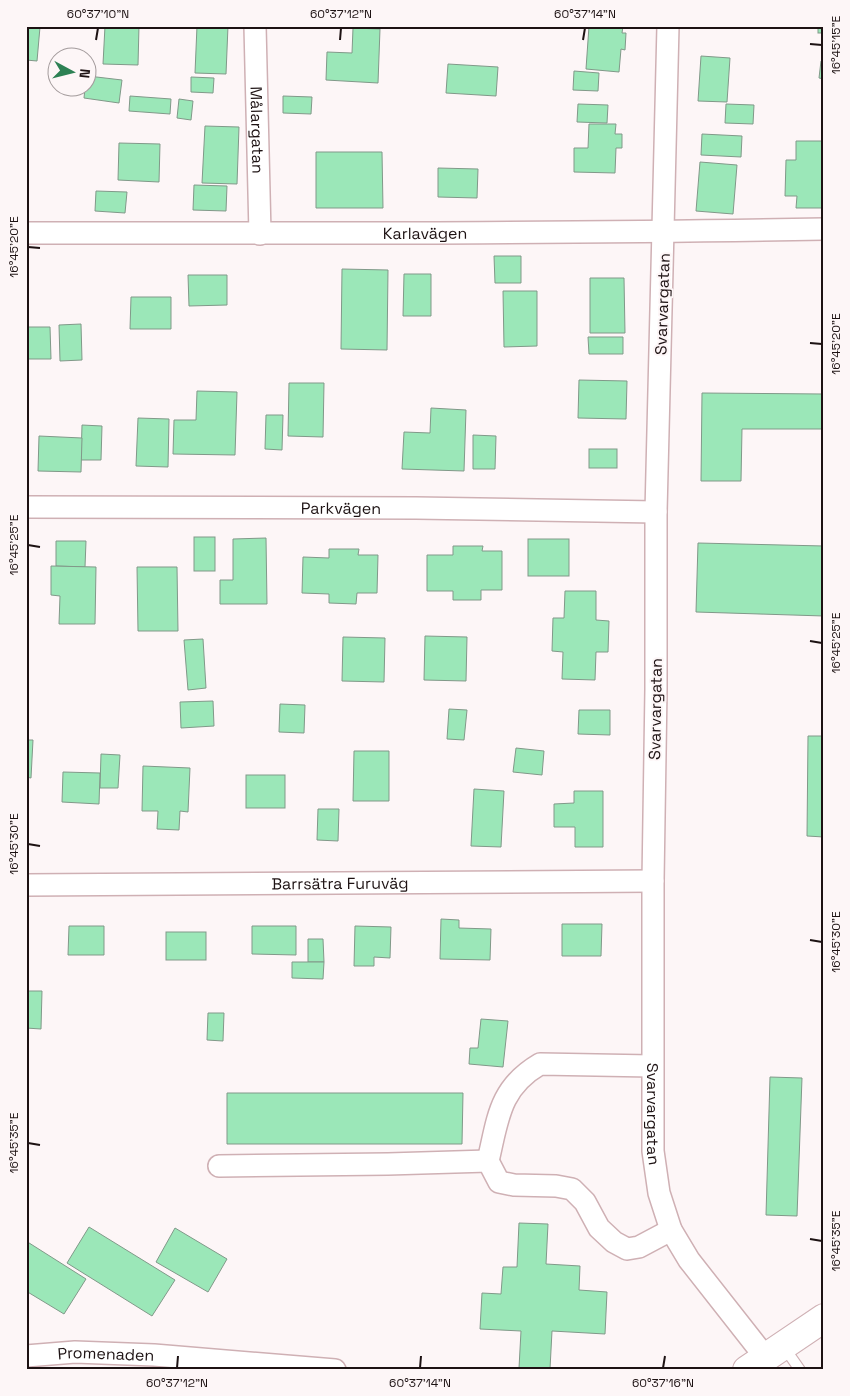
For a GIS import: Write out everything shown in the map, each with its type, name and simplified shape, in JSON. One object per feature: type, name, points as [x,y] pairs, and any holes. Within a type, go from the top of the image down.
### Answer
[{"type":"main road","points":[[765,1358],[824,1318]]},
{"type":"street","name":"Målargatan","points":[[255,26],[260,234]]},
{"type":"street","name":"Svarvargatan","points":[[668,26],[656,512],[653,1151],[659,1192],[671,1230],[689,1260],[765,1358]]},
{"type":"street","name":"Karlavägen","points":[[26,233],[664,232],[824,229]]},
{"type":"street","name":"Parkvägen","points":[[26,507],[416,508],[656,512]]},
{"type":"street","name":"Barrsätra Furuväg","points":[[26,885],[653,881]]},
{"type":"street","points":[[652,1066],[540,1064],[525,1073],[504,1099],[488,1161],[498,1182],[572,1189],[585,1202],[599,1228],[614,1242],[627,1249],[639,1247],[671,1230]]},
{"type":"street","points":[[219,1166],[488,1161]]},
{"type":"street","name":"Promenaden","points":[[26,1356],[75,1352],[154,1355],[335,1370]]},
{"type":"lane","points":[[765,1358],[800,1370]]},
{"type":"building","points":[[26,26],[40,27],[37,61],[26,60]]},
{"type":"building","points":[[105,26],[139,26],[138,65],[103,64]]},
{"type":"building","points":[[197,26],[228,26],[226,74],[195,73]]},
{"type":"building","points":[[444,26],[483,26],[483,27],[444,28]]},
{"type":"building","points":[[589,26],[623,26],[622,33],[626,33],[625,50],[621,49],[619,72],[586,69]]},
{"type":"building","points":[[818,26],[824,26],[824,33],[818,33]]},
{"type":"building","points":[[353,28],[380,29],[378,83],[326,80],[327,52],[352,53]]},
{"type":"building","points":[[701,56],[730,58],[727,102],[698,101]]},
{"type":"building","points":[[821,61],[824,62],[824,79],[819,78]]},
{"type":"building","points":[[448,64],[498,67],[496,96],[446,93]]},
{"type":"building","points":[[574,71],[599,73],[598,91],[573,90]]},
{"type":"building","points":[[98,77],[122,80],[119,103],[84,98],[98,98]]},
{"type":"building","points":[[191,77],[214,78],[213,93],[191,92]]},
{"type":"building","points":[[130,96],[171,99],[170,114],[129,111]]},
{"type":"building","points":[[283,96],[312,97],[311,114],[283,113]]},
{"type":"building","points":[[179,99],[193,101],[191,120],[177,118]]},
{"type":"building","points":[[578,104],[608,105],[607,123],[577,122]]},
{"type":"building","points":[[726,104],[754,105],[753,124],[725,123]]},
{"type":"building","points":[[589,124],[616,124],[615,134],[622,134],[622,148],[616,148],[615,173],[574,172],[574,148],[588,148]]},
{"type":"building","points":[[205,126],[239,127],[237,184],[202,183]]},
{"type":"building","points":[[702,134],[742,136],[741,157],[701,155]]},
{"type":"building","points":[[796,141],[824,141],[824,208],[796,208],[797,196],[785,196],[786,160],[796,160]]},
{"type":"building","points":[[119,143],[160,144],[159,182],[118,180]]},
{"type":"building","points":[[316,152],[382,152],[383,208],[316,208]]},
{"type":"building","points":[[700,162],[737,165],[733,214],[696,211]]},
{"type":"building","points":[[438,168],[478,169],[477,198],[438,197]]},
{"type":"building","points":[[194,185],[227,186],[226,211],[193,210]]},
{"type":"building","points":[[96,191],[127,192],[125,213],[95,211]]},
{"type":"building","points":[[494,256],[521,256],[521,283],[495,283]]},
{"type":"building","points":[[342,269],[388,270],[387,350],[341,349]]},
{"type":"building","points":[[404,274],[431,274],[431,316],[403,316]]},
{"type":"building","points":[[188,275],[227,275],[227,305],[189,306]]},
{"type":"building","points":[[590,278],[624,278],[625,333],[590,333]]},
{"type":"building","points":[[503,291],[537,291],[537,346],[504,347]]},
{"type":"building","points":[[131,297],[171,297],[171,329],[130,329]]},
{"type":"building","points":[[81,324],[82,360],[60,361],[59,325]]},
{"type":"building","points":[[26,327],[50,327],[51,359],[26,359]]},
{"type":"building","points":[[588,337],[623,337],[623,354],[589,354]]},
{"type":"building","points":[[579,380],[627,381],[626,419],[578,418]]},
{"type":"building","points":[[289,383],[324,383],[323,437],[288,436]]},
{"type":"building","points":[[197,391],[237,392],[235,455],[173,454],[174,420],[196,420]]},
{"type":"building","points":[[702,393],[824,394],[824,429],[742,429],[741,481],[701,481]]},
{"type":"building","points":[[431,408],[466,410],[464,471],[402,469],[404,432],[430,433]]},
{"type":"building","points":[[266,415],[283,415],[282,450],[265,449]]},
{"type":"building","points":[[138,418],[169,419],[168,467],[136,466]]},
{"type":"building","points":[[82,425],[102,426],[101,460],[81,460]]},
{"type":"building","points":[[473,435],[496,436],[495,469],[473,469]]},
{"type":"building","points":[[39,436],[82,438],[81,472],[38,471]]},
{"type":"building","points":[[589,449],[617,449],[617,468],[589,468]]},
{"type":"building","points":[[194,537],[215,537],[215,571],[194,571]]},
{"type":"building","points":[[266,538],[267,604],[220,604],[220,580],[233,580],[233,539]]},
{"type":"building","points":[[528,539],[569,539],[569,576],[528,576]]},
{"type":"building","points":[[56,541],[86,541],[85,567],[56,566]]},
{"type":"building","points":[[698,543],[824,546],[824,616],[696,612]]},
{"type":"building","points":[[453,546],[483,546],[482,551],[502,551],[502,590],[481,590],[481,600],[453,600],[453,591],[427,591],[427,555],[453,555]]},
{"type":"building","points":[[329,549],[359,549],[358,555],[378,555],[377,593],[357,593],[356,604],[329,603],[329,594],[302,593],[303,557],[329,558]]},
{"type":"building","points":[[51,566],[96,567],[95,624],[59,624],[60,596],[51,595]]},
{"type":"building","points":[[137,567],[177,567],[178,631],[138,631]]},
{"type":"building","points":[[565,591],[596,591],[596,620],[609,621],[608,652],[596,652],[595,680],[562,679],[563,652],[552,651],[553,618],[564,618]]},
{"type":"building","points":[[425,636],[467,637],[466,681],[424,680]]},
{"type":"building","points":[[343,637],[385,638],[384,682],[342,681]]},
{"type":"building","points":[[203,639],[206,688],[188,690],[184,640]]},
{"type":"building","points":[[213,701],[214,726],[181,728],[180,702]]},
{"type":"building","points":[[280,704],[305,705],[304,733],[279,732]]},
{"type":"building","points":[[449,709],[467,710],[464,740],[447,739]]},
{"type":"building","points":[[579,710],[610,710],[610,735],[578,734]]},
{"type":"building","points":[[808,736],[824,736],[824,837],[807,836]]},
{"type":"building","points":[[26,740],[33,740],[31,778],[26,777]]},
{"type":"building","points":[[516,748],[544,751],[542,775],[513,772]]},
{"type":"building","points":[[354,751],[389,751],[389,801],[353,801]]},
{"type":"building","points":[[101,754],[120,755],[118,788],[100,788]]},
{"type":"building","points":[[143,766],[190,768],[188,812],[180,811],[179,830],[157,829],[158,811],[142,811]]},
{"type":"building","points":[[63,772],[100,773],[99,804],[62,802]]},
{"type":"building","points":[[246,775],[285,775],[285,808],[246,808]]},
{"type":"building","points":[[474,789],[504,791],[501,847],[471,846]]},
{"type":"building","points":[[574,791],[603,791],[603,847],[575,847],[575,827],[554,827],[554,804],[574,803]]},
{"type":"building","points":[[318,809],[339,809],[338,841],[317,840]]},
{"type":"building","points":[[441,919],[459,920],[459,928],[491,929],[490,960],[440,959]]},
{"type":"building","points":[[562,924],[602,924],[601,956],[562,956]]},
{"type":"building","points":[[69,926],[104,926],[104,955],[68,955]]},
{"type":"building","points":[[252,926],[296,926],[296,955],[252,954]]},
{"type":"building","points":[[355,926],[391,927],[390,958],[374,957],[374,966],[354,966]]},
{"type":"building","points":[[166,932],[206,932],[206,960],[166,960]]},
{"type":"building","points":[[308,939],[323,939],[324,962],[308,962]]},
{"type":"building","points":[[292,962],[324,962],[323,979],[292,978]]},
{"type":"building","points":[[26,991],[42,991],[41,1029],[26,1028]]},
{"type":"building","points":[[208,1013],[224,1013],[223,1041],[207,1040]]},
{"type":"building","points":[[481,1019],[508,1021],[503,1067],[469,1064],[470,1048],[478,1048]]},
{"type":"building","points":[[770,1077],[802,1078],[797,1216],[766,1215]]},
{"type":"building","points":[[227,1093],[463,1093],[462,1144],[227,1144]]},
{"type":"building","points":[[519,1223],[548,1224],[546,1264],[580,1266],[579,1290],[607,1292],[605,1334],[552,1331],[550,1369],[519,1368],[521,1331],[480,1329],[482,1293],[501,1294],[503,1267],[517,1267]]},
{"type":"building","points":[[89,1227],[175,1280],[152,1316],[67,1263]]},
{"type":"building","points":[[175,1228],[227,1259],[208,1292],[156,1262]]},
{"type":"building","points":[[26,1241],[86,1279],[64,1314],[26,1291]]}]
